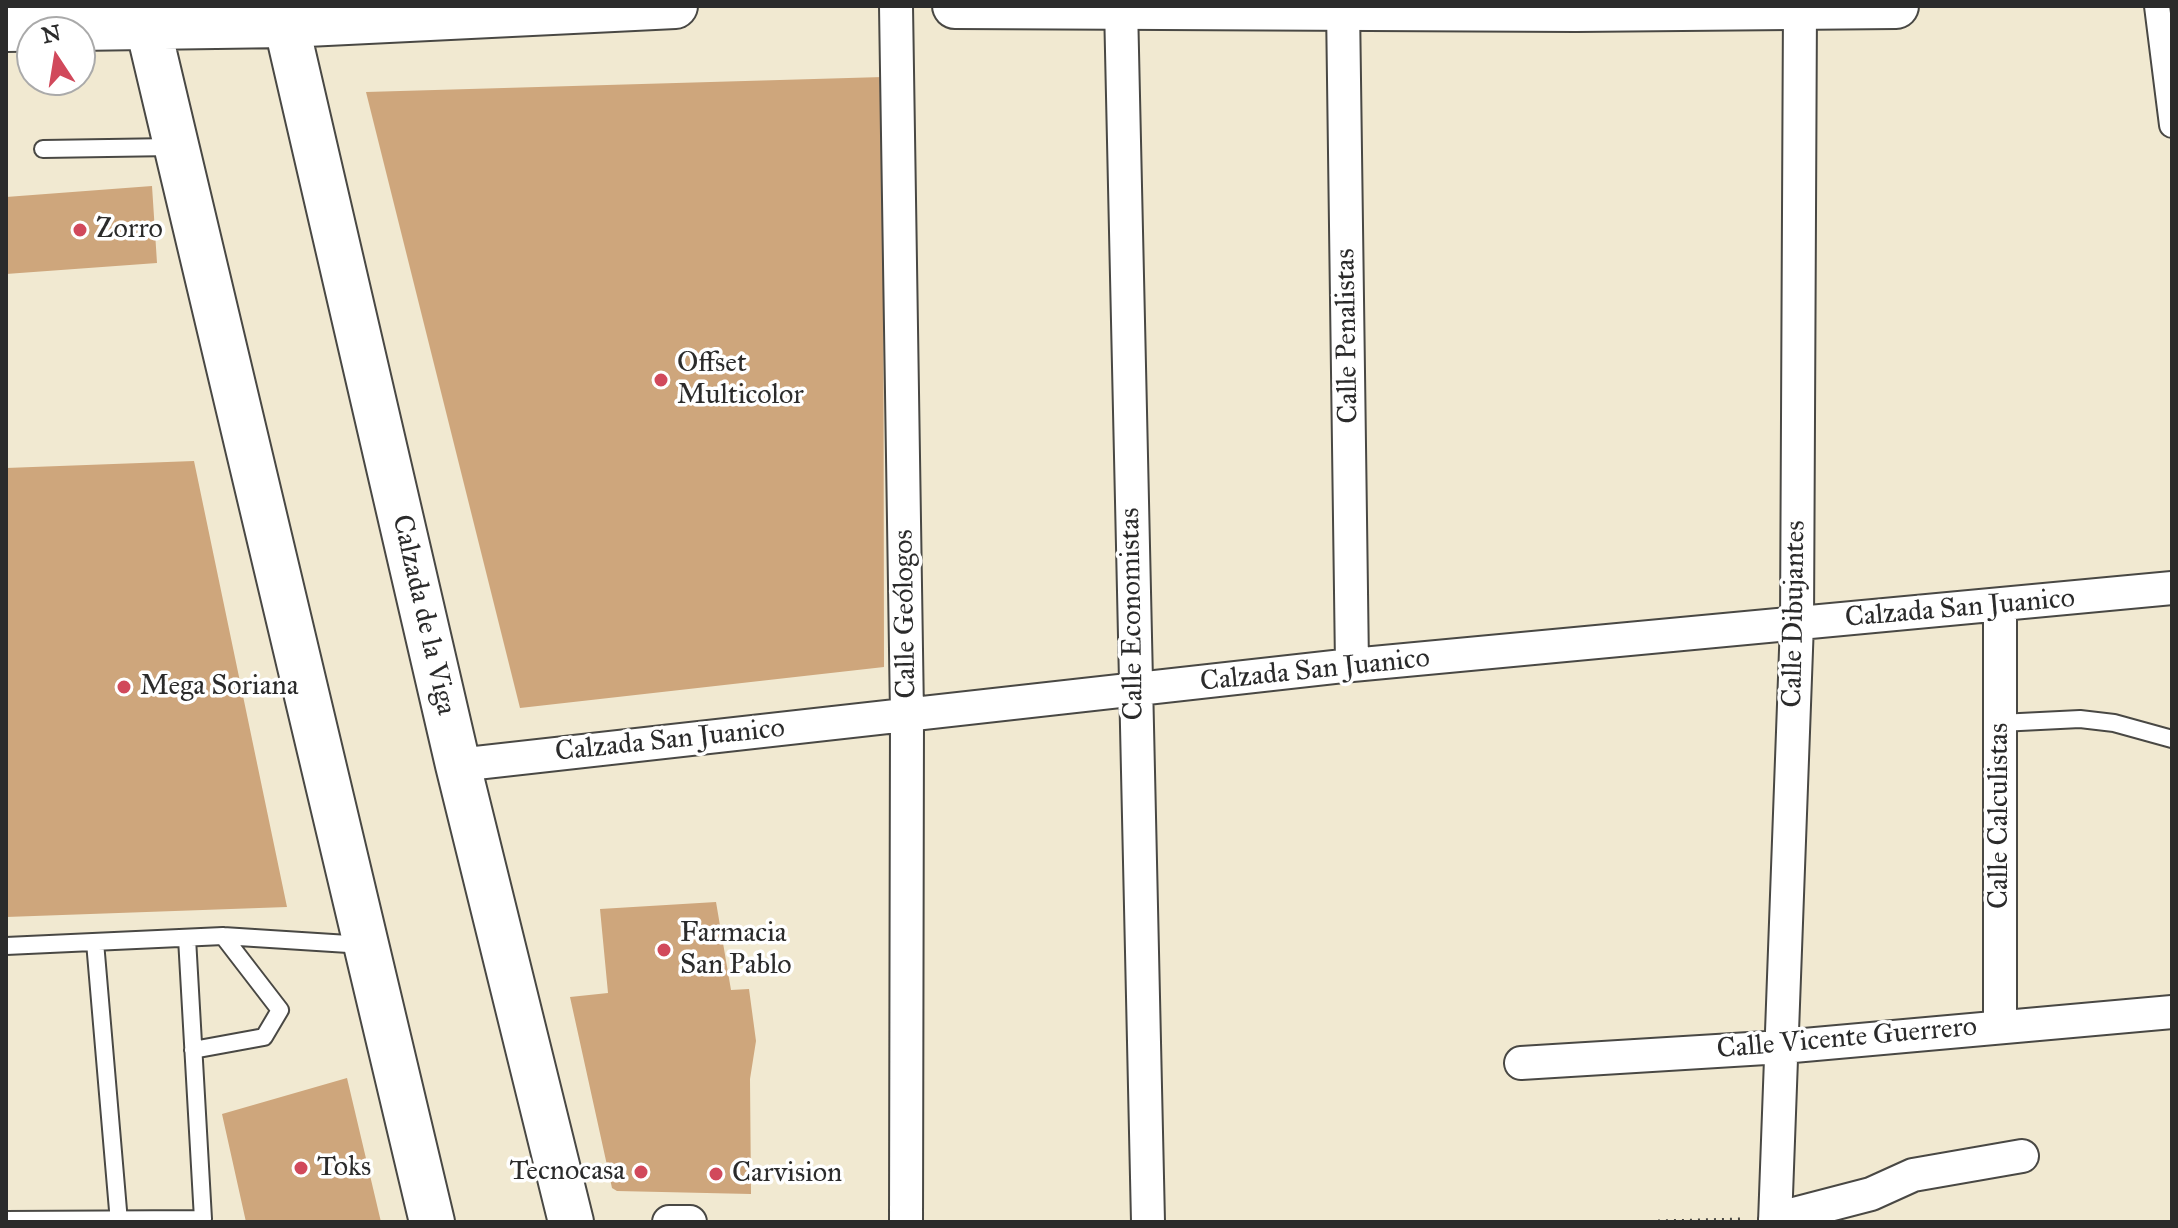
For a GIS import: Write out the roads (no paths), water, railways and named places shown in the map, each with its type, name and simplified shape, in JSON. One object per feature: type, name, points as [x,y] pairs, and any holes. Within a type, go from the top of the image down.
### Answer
[{"type":"main road","points":[[6,29],[146,16],[675,6]]},
{"type":"main road","points":[[955,6],[1896,6]]},
{"type":"main road","name":"Calzada de la Viga","points":[[284,15],[458,765],[571,1222]]},
{"type":"main road","points":[[146,16],[432,1222]]},
{"type":"street","name":"Calle Geólogos","points":[[896,6],[907,714],[906,1222]]},
{"type":"street","points":[[2157,6],[2172,125]]},
{"type":"street","name":"Calle Economistas","points":[[1121,7],[1148,1222]]},
{"type":"street","name":"Calle Penalistas","points":[[1343,7],[1352,665]]},
{"type":"street","name":"Calle Dibujantes","points":[[1775,1220],[1797,623],[1800,7]]},
{"type":"street","name":"Calzada San Juanico","points":[[458,765],[1352,665],[2172,588]]},
{"type":"street","name":"Calle Calculistas","points":[[2000,606],[2000,1026]]},
{"type":"street","name":"Calle Vicente Guerrero","points":[[1521,1063],[1782,1047],[2172,1012]]},
{"type":"street","points":[[1775,1220],[1871,1194],[1913,1175],[2022,1156]]},
{"type":"street","points":[[669,1222],[690,1222]]},
{"type":"lane","points":[[43,149],[175,147]]},
{"type":"lane","points":[[2000,723],[2091,720],[2172,739]]},
{"type":"lane","points":[[6,946],[223,936],[364,945]]},
{"type":"lane","points":[[193,1050],[264,1037],[280,1010],[223,936]]},
{"type":"lane","points":[[14,1220],[203,1219],[187,938]]},
{"type":"lane","points":[[95,942],[118,1221]]},
{"type":"place","name":"Zorro","points":[[80,230]]},
{"type":"place","name":"Offset Multicolor","points":[[661,380]]},
{"type":"place","name":"Mega Soriana","points":[[124,687]]},
{"type":"place","name":"Farmacia San Pablo","points":[[664,950]]},
{"type":"place","name":"Toks","points":[[301,1168]]},
{"type":"place","name":"Tecnocasa","points":[[641,1172]]},
{"type":"place","name":"Carvision","points":[[716,1174]]}]
